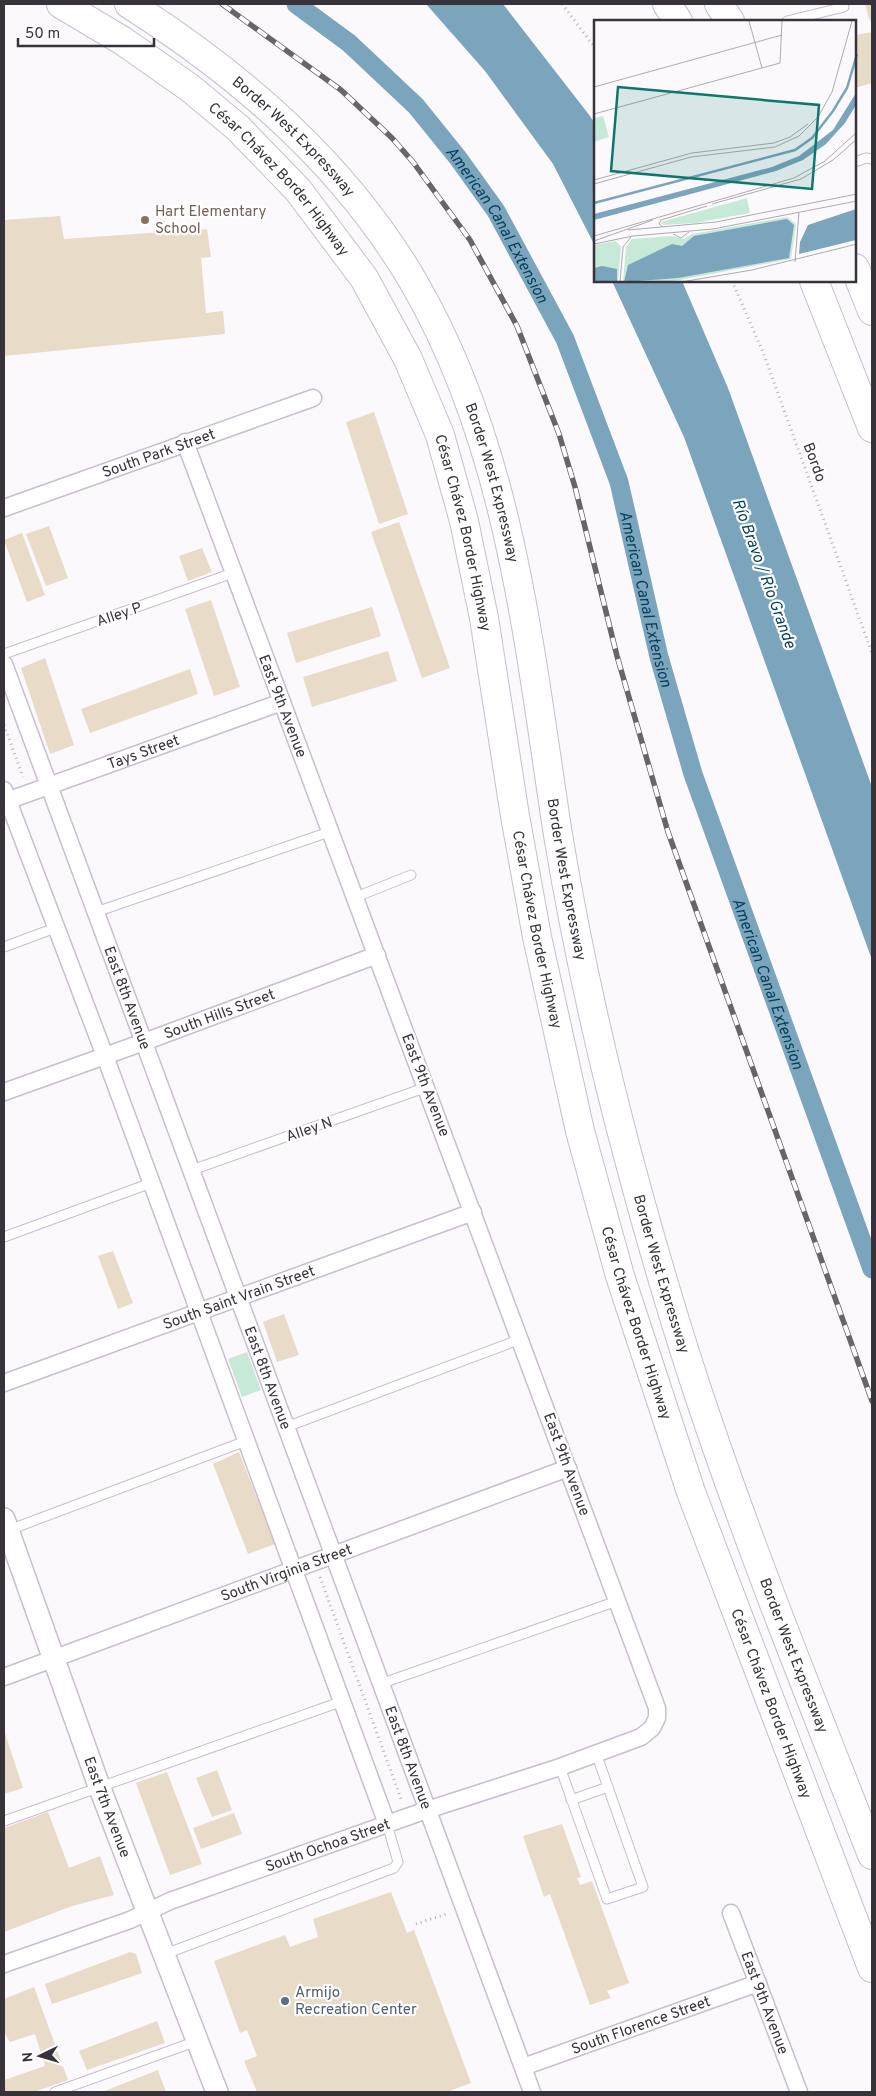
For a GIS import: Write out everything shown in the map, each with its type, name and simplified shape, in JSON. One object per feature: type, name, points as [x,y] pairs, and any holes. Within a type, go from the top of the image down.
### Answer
[{"type":"highway","name":"César Chávez Border Highway","points":[[60,4],[123,41],[190,88],[238,128],[298,190],[364,278],[408,359],[440,435],[464,521],[482,608],[514,816],[537,937],[580,1131],[620,1276],[691,1492],[872,1968]]},
{"type":"highway","name":"Border West Expressway","points":[[128,4],[218,65],[276,113],[344,184],[383,235],[412,279],[456,368],[478,424],[506,526],[534,672],[568,887],[595,1023],[636,1182],[707,1419],[751,1543],[872,1855]]},
{"type":"highway","points":[[667,4],[677,20]]},
{"type":"highway","points":[[719,4],[729,20]]},
{"type":"highway","points":[[856,271],[872,311]]},
{"type":"highway","points":[[814,282],[872,428]]},
{"type":"street","name":"South Park Street","points":[[4,508],[313,398]]},
{"type":"street","name":"East 9th Avenue","points":[[185,442],[332,831],[657,1708],[657,1718],[652,1728]]},
{"type":"street","name":"East 8th Avenue","points":[[4,664],[380,1684],[429,1809],[532,2092]]},
{"type":"street","name":"Tays Street","points":[[5,797],[48,785],[282,702]]},
{"type":"street","points":[[5,797],[105,1056],[387,1824]]},
{"type":"street","name":"South Hills Street","points":[[4,1092],[144,1042],[377,954]]},
{"type":"street","name":"South Saint Vrain Street","points":[[4,1383],[473,1212]]},
{"type":"street","name":"South Virginia Street","points":[[4,1677],[568,1468]]},
{"type":"street","name":"East 7th Avenue","points":[[5,1527],[99,1786],[217,2092]]},
{"type":"street","name":"South Ochoa Street","points":[[4,1964],[130,1920],[170,1901],[429,1809],[596,1754],[641,1737],[652,1728]]},
{"type":"street","name":"East 9th Avenue","points":[[731,1913],[799,2092]]},
{"type":"street","name":"South Florence Street","points":[[523,2067],[758,1983]]},
{"type":"lane","points":[[790,20],[844,7]]},
{"type":"lane","points":[[856,162],[866,158],[872,159]]},
{"type":"lane","name":"Alley P","points":[[4,654],[233,573]]},
{"type":"lane","points":[[96,912],[332,831]]},
{"type":"lane","points":[[356,897],[411,875]]},
{"type":"lane","points":[[4,947],[55,928]]},
{"type":"lane","name":"Alley N","points":[[192,1170],[427,1087]]},
{"type":"lane","points":[[4,1237],[152,1184]]},
{"type":"lane","points":[[286,1427],[521,1340]]},
{"type":"lane","points":[[5,1527],[246,1441]]},
{"type":"lane","points":[[380,1684],[617,1601]]},
{"type":"lane","points":[[4,1821],[343,1701]]},
{"type":"lane","points":[[560,1767],[607,1899],[643,1887],[596,1754]]},
{"type":"lane","points":[[571,1800],[608,1787]]},
{"type":"lane","points":[[165,1954],[394,1868],[398,1862],[387,1824]]},
{"type":"lane","points":[[55,2092],[197,2041]]},
{"type":"path","points":[[562,4],[594,47]]},
{"type":"path","name":"Bordo","points":[[732,282],[763,352],[872,653]]},
{"type":"path","points":[[4,725],[24,780]]},
{"type":"path","points":[[320,1577],[402,1799]]},
{"type":"path","points":[[416,1924],[454,1911]]},
{"type":"green space","points":[[247,1352],[261,1390],[242,1397],[228,1359]]},
{"type":"water","points":[[426,4],[503,4],[590,116],[594,122],[594,244],[553,164],[485,71]]},
{"type":"water","name":"Río Bravo / Rio Grande","points":[[612,282],[682,282],[728,388],[872,787],[872,960],[684,437]]},
{"type":"building","points":[[865,4],[872,4],[872,23],[869,19]]},
{"type":"building","points":[[872,32],[872,83],[856,88],[856,35]]},
{"type":"building","points":[[60,216],[64,239],[207,229],[211,257],[201,258],[206,313],[223,311],[225,334],[4,356],[4,220]]},
{"type":"building","points":[[374,412],[408,514],[379,524],[346,422]]},
{"type":"building","points":[[399,522],[450,668],[422,678],[371,532]]},
{"type":"building","points":[[49,526],[68,578],[46,586],[26,534]]},
{"type":"building","points":[[22,533],[45,595],[27,602],[4,540]]},
{"type":"building","points":[[202,548],[212,572],[188,581],[179,556]]},
{"type":"building","points":[[211,600],[240,687],[214,696],[185,609]]},
{"type":"building","points":[[372,607],[381,636],[296,663],[287,633]]},
{"type":"building","points":[[388,651],[397,681],[312,707],[303,677]]},
{"type":"building","points":[[45,658],[74,745],[50,754],[21,668]]},
{"type":"building","points":[[190,669],[198,694],[90,733],[81,709]]},
{"type":"building","points":[[113,1251],[133,1303],[118,1309],[98,1256]]},
{"type":"building","points":[[284,1314],[299,1355],[277,1362],[263,1322]]},
{"type":"building","points":[[239,1452],[275,1544],[248,1554],[213,1464]]},
{"type":"building","points":[[4,1730],[23,1788],[4,1794]]},
{"type":"building","points":[[217,1770],[232,1810],[212,1817],[196,1778]]},
{"type":"building","points":[[167,1772],[202,1864],[170,1875],[136,1783]]},
{"type":"building","points":[[48,1812],[69,1868],[100,1856],[114,1895],[72,1906],[4,1932],[4,1828]]},
{"type":"building","points":[[234,1813],[242,1834],[201,1849],[193,1828]]},
{"type":"building","points":[[562,1824],[581,1877],[577,1878],[580,1885],[592,1881],[629,1983],[607,1991],[611,1998],[590,2005],[550,1894],[544,1897],[523,1836]]},
{"type":"building","name":"Armijo Recreation Center","points":[[391,1892],[407,1933],[414,1930],[471,2083],[447,2092],[257,2092],[244,2061],[257,2056],[247,2030],[240,2033],[214,1961],[285,1935],[290,1947],[318,1937],[313,1919]]},
{"type":"building","points":[[130,1952],[136,1954],[142,1973],[52,2004],[45,1984]]},
{"type":"building","points":[[34,1987],[68,2080],[34,2092],[4,2092],[4,2080],[45,2066],[35,2034],[10,2042],[4,2032],[4,1999]]},
{"type":"building","points":[[157,2021],[165,2043],[87,2070],[79,2051]]},
{"type":"building","points":[[158,2070],[166,2092],[102,2092]]},
{"type":"waterway","name":"American Canal Extension","points":[[296,4],[349,43],[416,106],[458,158],[496,211],[565,339],[619,482],[659,657],[693,774],[872,1269]]},
{"type":"railway","points":[[222,4],[341,90],[392,138],[413,162],[470,240],[517,326],[559,434],[575,487],[617,656],[668,832],[872,1401]]},
{"type":"place","name":"Hart Elementary School","points":[[145,220]]},
{"type":"place","name":"Armijo Recreation Center","points":[[285,2001]]}]
